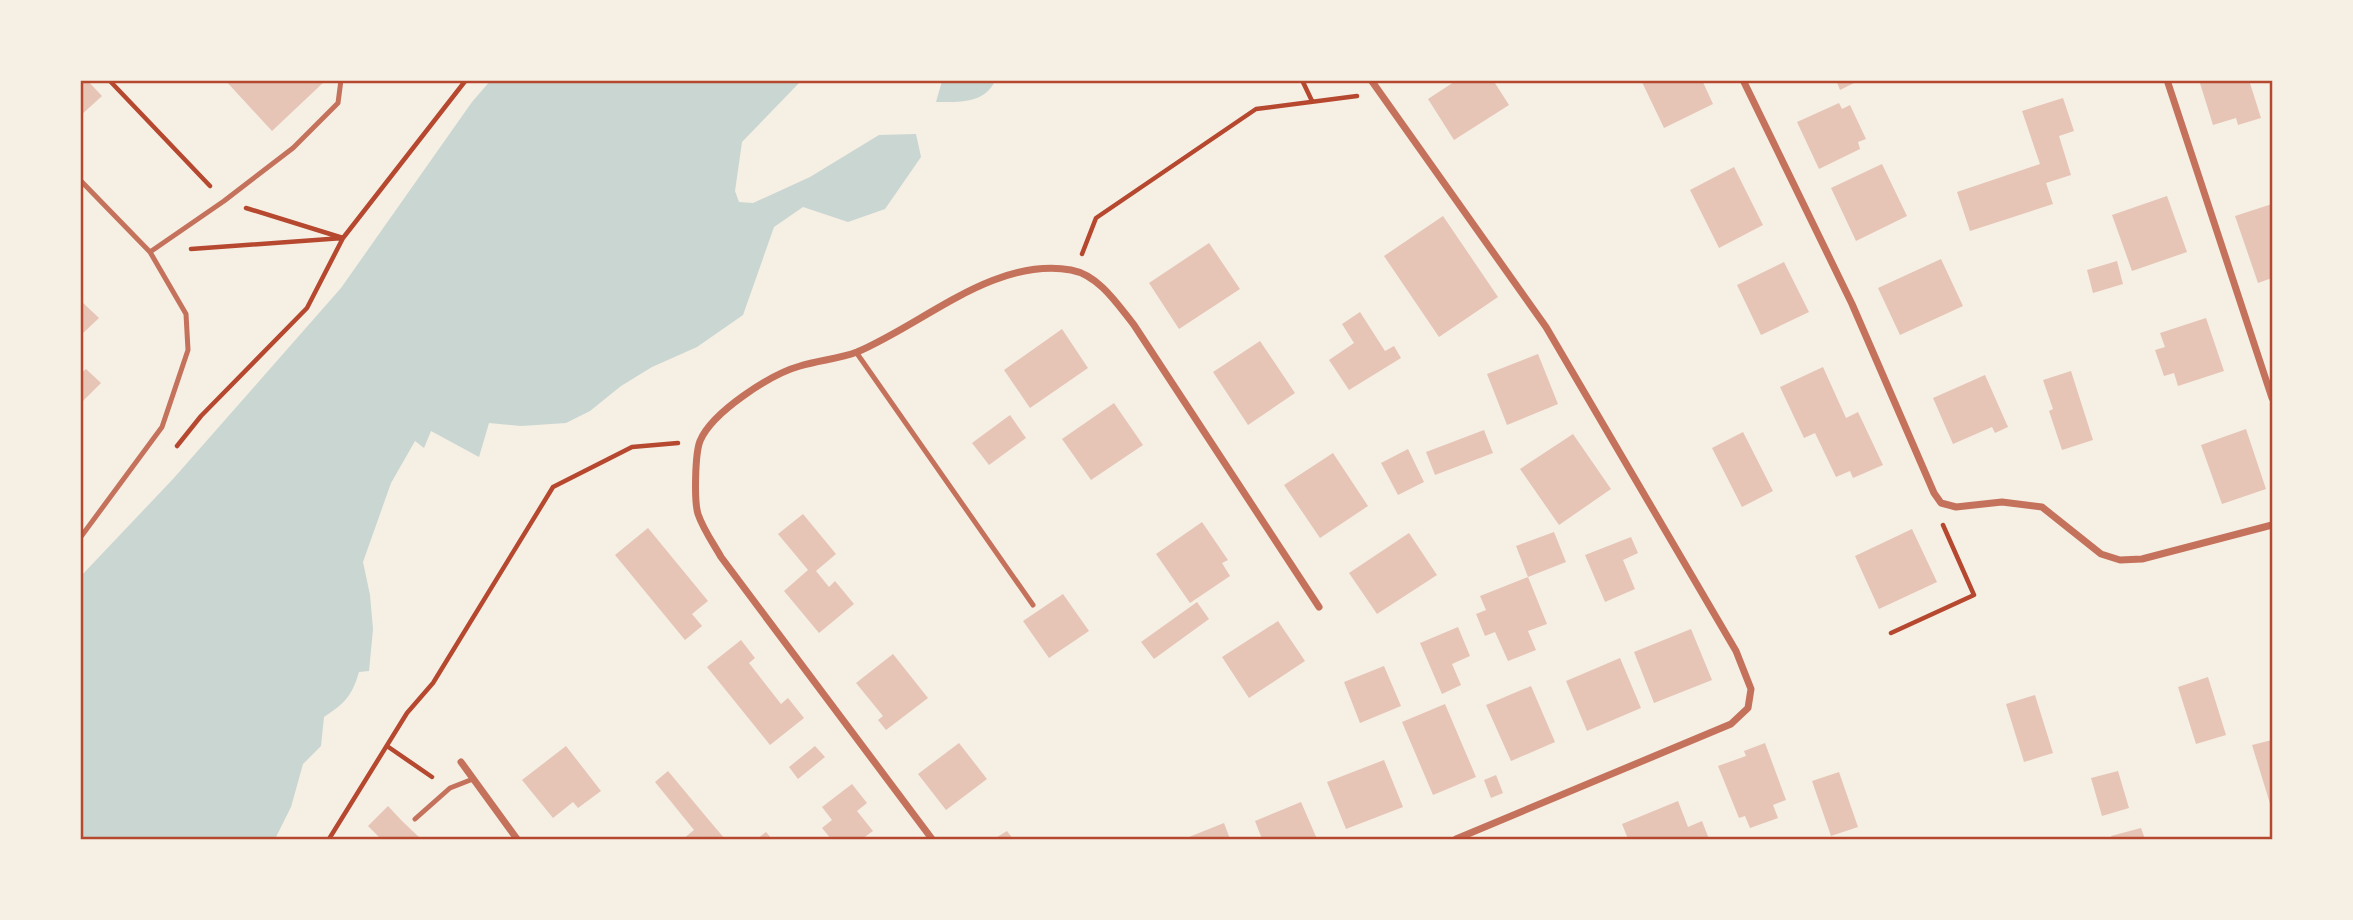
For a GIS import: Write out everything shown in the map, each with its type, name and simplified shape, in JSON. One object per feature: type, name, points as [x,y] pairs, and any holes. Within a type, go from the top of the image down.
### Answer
[{"type":"street","points":[[1371,80],[1546,327],[1736,651],[1751,689],[1748,708],[1731,724],[1456,839]]},
{"type":"street","points":[[1743,80],[1852,304],[1934,494],[1941,503],[1956,507],[2002,502],[2042,507],[2101,554],[2120,560],[2142,558],[2273,525]]},
{"type":"street","points":[[2167,80],[2273,398]]},
{"type":"street","points":[[932,839],[720,556],[698,514],[695,477],[700,440],[722,412],[759,386],[798,366],[856,352],[994,279],[1032,269],[1075,271],[1092,280],[1107,293],[1134,325],[1319,607]]},
{"type":"street","points":[[461,762],[517,839]]},
{"type":"lane","points":[[150,252],[224,201],[302,139],[338,103],[341,80]]},
{"type":"lane","points":[[80,180],[150,252],[186,314],[188,350],[162,427],[80,538]]},
{"type":"lane","points":[[856,352],[1033,605]]},
{"type":"lane","points":[[415,818],[450,788],[473,779]]},
{"type":"path","points":[[109,80],[224,201],[343,238]]},
{"type":"path","points":[[176,447],[201,416],[307,308],[343,238],[466,80]]},
{"type":"path","points":[[1302,80],[1311,101]]},
{"type":"path","points":[[1075,271],[1096,218],[1256,109],[1379,93]]},
{"type":"path","points":[[150,252],[343,238]]},
{"type":"path","points":[[329,839],[407,713],[433,683],[553,487],[632,447],[700,440]]},
{"type":"path","points":[[1891,633],[1973,594],[1941,522],[1941,503]]},
{"type":"path","points":[[387,746],[418,767]]},
{"type":"shaded area","points":[[491,80],[801,81],[742,142],[735,191],[739,202],[753,203],[810,177],[879,135],[916,134],[921,157],[885,209],[848,222],[803,207],[774,227],[743,315],[697,347],[652,367],[621,386],[590,411],[566,423],[521,426],[489,423],[479,457],[431,431],[424,448],[415,441],[391,483],[363,562],[373,629],[369,671],[359,672],[347,698],[324,717],[321,746],[303,764],[291,807],[275,839],[81,839],[81,576],[173,479],[341,288],[472,102]]},
{"type":"shaded area","points":[[942,80],[995,81],[990,89],[978,98],[936,102]]},
{"type":"building","points":[[80,80],[87,80],[102,96],[80,116]]},
{"type":"building","points":[[225,80],[326,80],[272,131]]},
{"type":"building","points":[[1457,80],[1493,80],[1509,105],[1454,140],[1428,99]]},
{"type":"building","points":[[1641,80],[1702,80],[1713,104],[1664,128]]},
{"type":"building","points":[[1836,80],[1860,80],[1840,90]]},
{"type":"building","points":[[2199,80],[2249,80],[2261,118],[2238,125],[2236,118],[2213,125]]},
{"type":"building","points":[[2063,98],[2074,131],[2059,136],[2071,175],[2046,183],[2053,204],[1970,231],[1957,192],[2040,164],[2022,111]]},
{"type":"building","points":[[1839,103],[1842,109],[1850,105],[1866,139],[1858,142],[1860,149],[1819,169],[1797,122]]},
{"type":"building","points":[[1882,164],[1907,216],[1856,241],[1831,188]]},
{"type":"building","points":[[1734,167],[1763,225],[1719,248],[1690,190]]},
{"type":"building","points":[[2167,196],[2187,252],[2132,271],[2112,215]]},
{"type":"building","points":[[2272,204],[2272,278],[2258,283],[2235,216]]},
{"type":"building","points":[[1443,216],[1498,297],[1439,337],[1384,256]]},
{"type":"building","points":[[1209,243],[1240,289],[1179,329],[1149,283]]},
{"type":"building","points":[[1941,259],[1963,306],[1900,335],[1878,288]]},
{"type":"building","points":[[2117,261],[2123,284],[2093,293],[2087,270]]},
{"type":"building","points":[[1784,262],[1809,312],[1761,335],[1737,285]]},
{"type":"building","points":[[80,300],[99,318],[80,336]]},
{"type":"building","points":[[1360,312],[1385,351],[1394,346],[1401,358],[1349,390],[1329,360],[1354,343],[1342,324]]},
{"type":"building","points":[[2206,318],[2224,371],[2178,386],[2174,373],[2164,376],[2155,350],[2165,347],[2160,333]]},
{"type":"building","points":[[1062,329],[1088,368],[1030,408],[1004,370]]},
{"type":"building","points":[[1260,341],[1295,393],[1248,425],[1213,372]]},
{"type":"building","points":[[1538,354],[1558,404],[1507,425],[1487,374]]},
{"type":"building","points":[[1823,367],[1846,418],[1858,412],[1883,465],[1853,478],[1850,471],[1836,477],[1815,433],[1804,438],[1780,387]]},
{"type":"building","points":[[86,369],[101,383],[80,404],[80,374]]},
{"type":"building","points":[[2071,371],[2093,440],[2062,450],[2049,411],[2053,409],[2043,380]]},
{"type":"building","points":[[1985,375],[2008,427],[1995,433],[1992,427],[1953,444],[1933,398]]},
{"type":"building","points":[[1114,403],[1143,445],[1091,480],[1062,439]]},
{"type":"building","points":[[1010,415],[1026,438],[989,465],[972,443]]},
{"type":"building","points":[[2246,429],[2266,489],[2222,504],[2201,445]]},
{"type":"building","points":[[1484,430],[1493,453],[1435,475],[1426,452]]},
{"type":"building","points":[[1743,432],[1773,491],[1742,507],[1712,448]]},
{"type":"building","points":[[1573,434],[1611,489],[1559,525],[1520,469]]},
{"type":"building","points":[[1408,449],[1424,482],[1398,495],[1381,463]]},
{"type":"building","points":[[1333,453],[1368,506],[1320,538],[1284,485]]},
{"type":"building","points":[[803,514],[836,554],[816,571],[829,587],[835,581],[854,604],[819,633],[784,591],[808,570],[778,534]]},
{"type":"building","points":[[1202,522],[1228,560],[1222,563],[1230,576],[1190,603],[1156,554]]},
{"type":"building","points":[[648,528],[708,601],[692,614],[702,626],[685,640],[615,555]]},
{"type":"building","points":[[1912,529],[1937,582],[1879,609],[1855,556]]},
{"type":"building","points":[[1554,532],[1566,562],[1528,577],[1516,546]]},
{"type":"building","points":[[1409,533],[1437,575],[1377,614],[1349,573]]},
{"type":"building","points":[[1631,537],[1638,553],[1623,560],[1635,589],[1605,602],[1585,555]]},
{"type":"building","points":[[1528,577],[1547,624],[1528,631],[1536,650],[1508,661],[1495,632],[1485,636],[1476,614],[1486,610],[1480,596]]},
{"type":"building","points":[[1063,594],[1089,631],[1049,658],[1023,621]]},
{"type":"building","points":[[1197,602],[1209,619],[1154,659],[1141,642]]},
{"type":"building","points":[[1278,621],[1305,661],[1249,698],[1222,657]]},
{"type":"building","points":[[1458,627],[1470,656],[1452,664],[1461,685],[1442,694],[1420,643]]},
{"type":"building","points":[[1691,629],[1712,680],[1654,703],[1634,652]]},
{"type":"building","points":[[741,640],[755,658],[749,663],[781,704],[788,698],[804,718],[770,745],[707,667]]},
{"type":"building","points":[[893,654],[928,698],[886,730],[878,720],[883,716],[856,683]]},
{"type":"building","points":[[1620,658],[1641,708],[1587,731],[1566,681]]},
{"type":"building","points":[[1384,666],[1401,706],[1360,723],[1344,682]]},
{"type":"building","points":[[2208,677],[2226,735],[2196,744],[2178,687]]},
{"type":"building","points":[[1531,686],[1555,742],[1511,761],[1486,705]]},
{"type":"building","points":[[2035,695],[2053,753],[2024,762],[2006,704]]},
{"type":"building","points":[[1445,704],[1476,777],[1433,795],[1402,722]]},
{"type":"building","points":[[2272,740],[2272,810],[2252,745]]},
{"type":"building","points":[[959,743],[987,779],[946,810],[918,774]]},
{"type":"building","points":[[1765,743],[1786,800],[1773,805],[1778,818],[1750,828],[1745,816],[1739,818],[1718,766],[1746,756],[1744,751]]},
{"type":"building","points":[[566,746],[601,791],[578,808],[573,802],[553,818],[522,780]]},
{"type":"building","points":[[815,746],[825,757],[798,779],[789,767]]},
{"type":"building","points":[[1384,760],[1403,807],[1346,829],[1327,782]]},
{"type":"building","points":[[668,771],[725,839],[683,839],[694,830],[655,782]]},
{"type":"building","points":[[2118,771],[2129,808],[2102,816],[2091,778]]},
{"type":"building","points":[[1839,772],[1858,827],[1831,836],[1812,781]]},
{"type":"building","points":[[1496,775],[1503,793],[1491,798],[1484,780]]},
{"type":"building","points":[[852,784],[867,803],[857,811],[873,831],[862,839],[831,839],[822,828],[832,820],[822,807]]},
{"type":"building","points":[[1678,801],[1688,827],[1702,821],[1709,839],[1628,839],[1622,824]]},
{"type":"building","points":[[1301,802],[1317,839],[1262,839],[1255,821]]},
{"type":"building","points":[[388,806],[421,839],[381,839],[368,826]]},
{"type":"building","points":[[1224,823],[1230,839],[1184,839]]},
{"type":"building","points":[[2141,828],[2145,839],[2112,839],[2111,836]]},
{"type":"building","points":[[1007,831],[1013,839],[994,839]]},
{"type":"building","points":[[766,832],[772,839],[757,839]]}]
